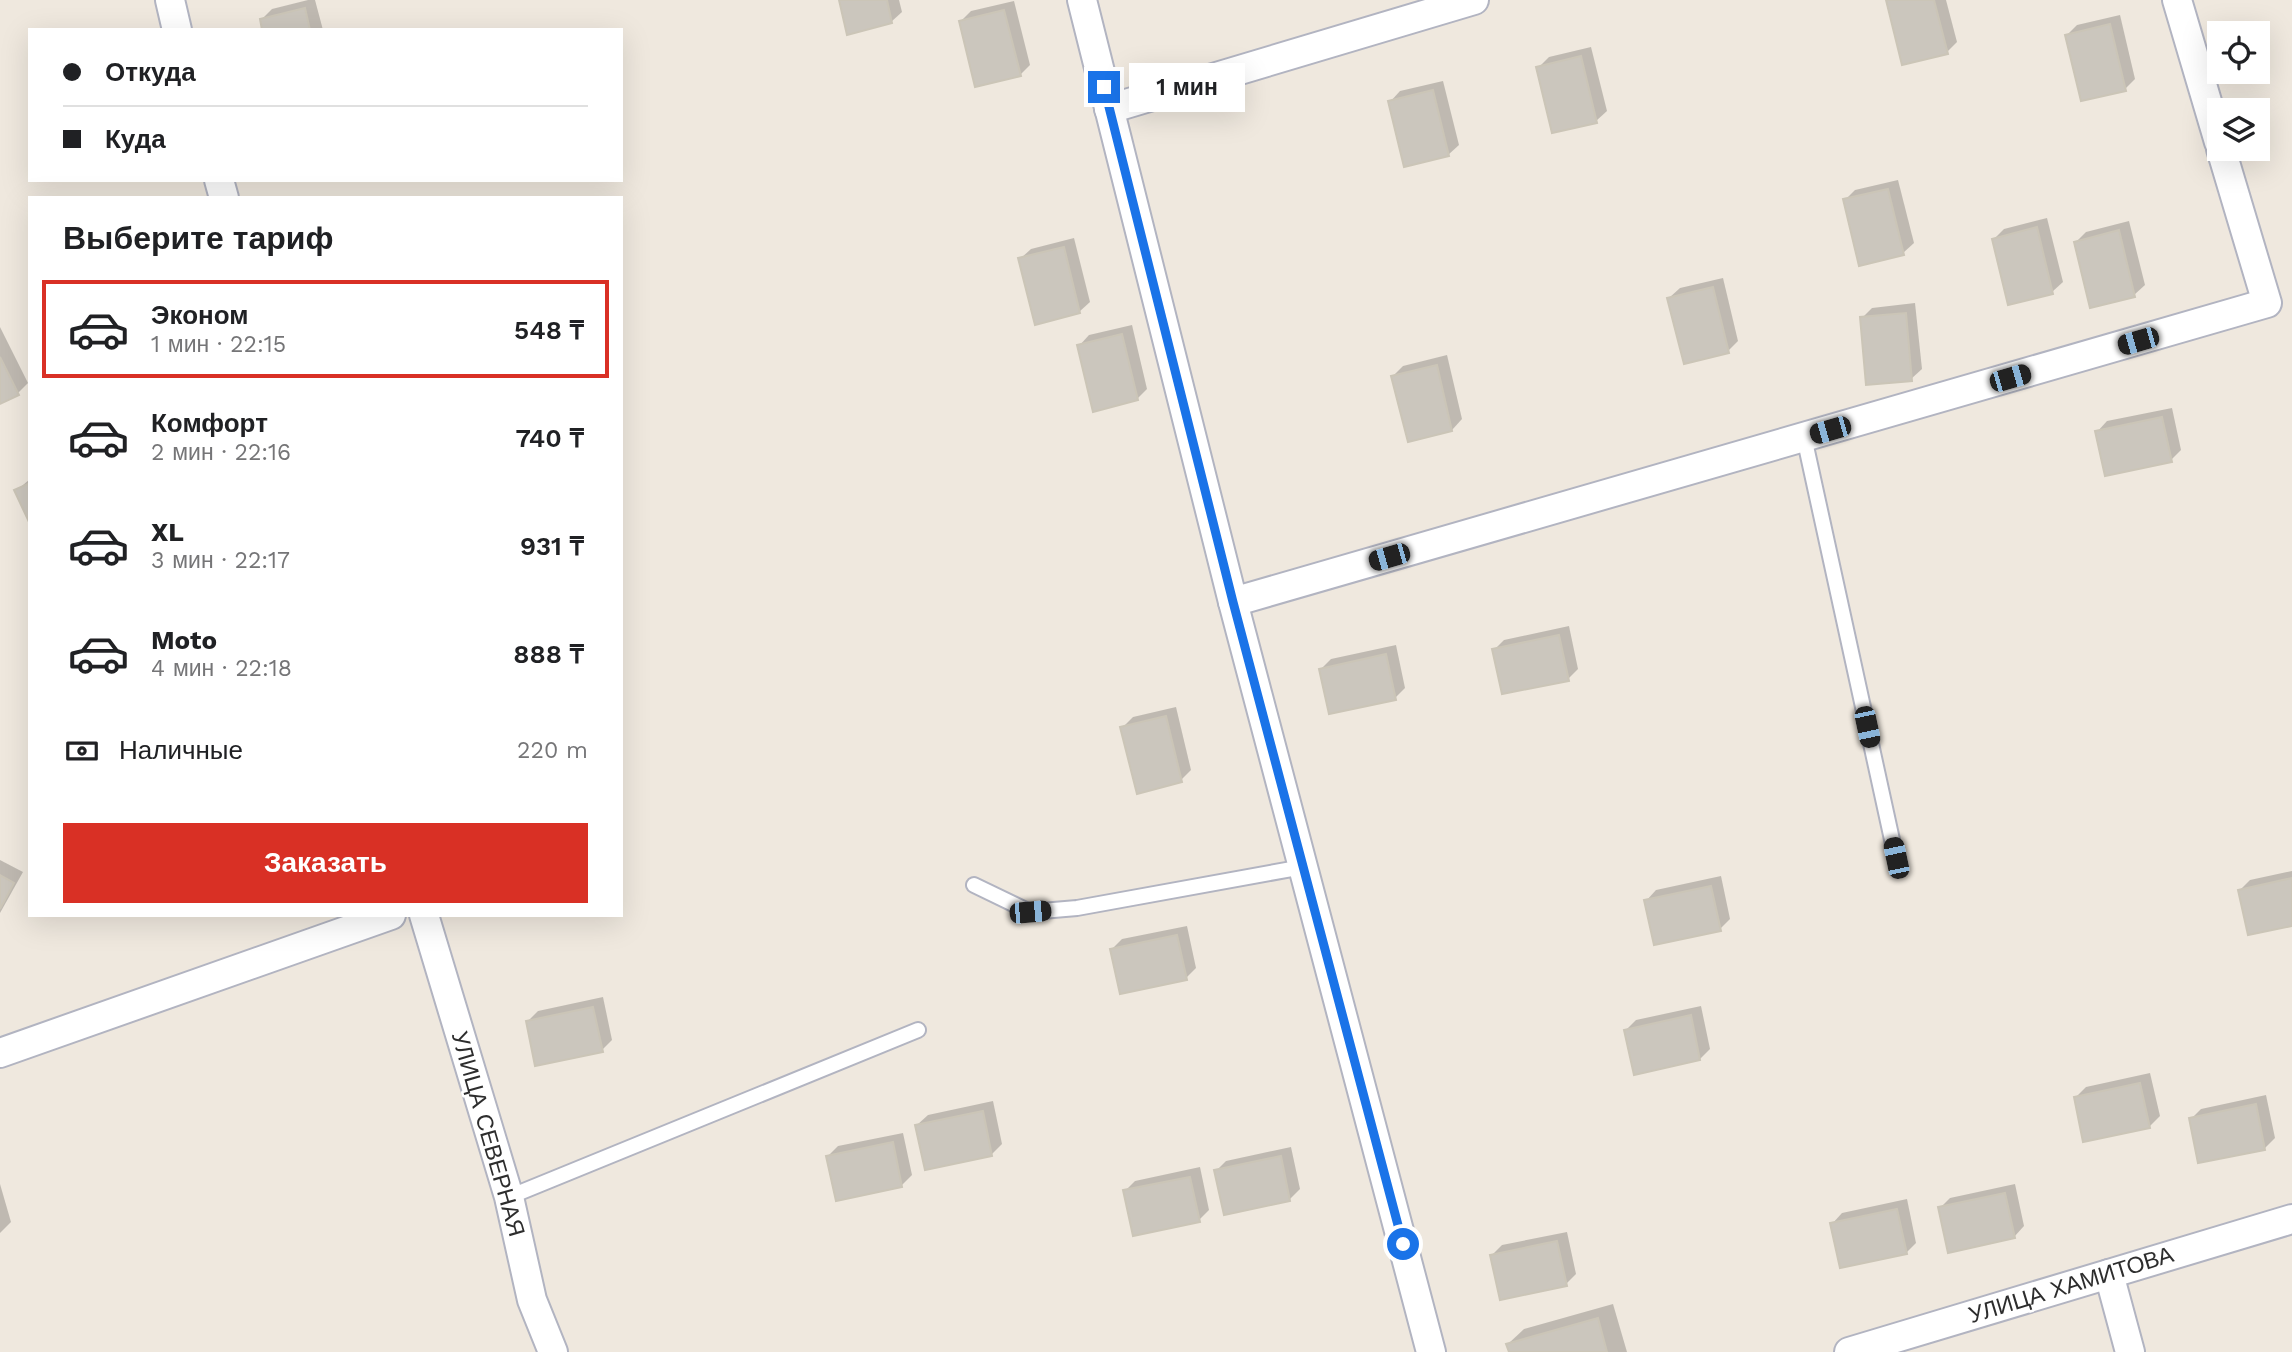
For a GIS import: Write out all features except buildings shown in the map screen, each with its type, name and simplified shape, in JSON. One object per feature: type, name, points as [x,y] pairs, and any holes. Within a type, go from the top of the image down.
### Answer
[{"type":"street","points":[[170,0],[177,28]]},
{"type":"street","points":[[1082,0],[1233,602],[1431,1352]]},
{"type":"street","points":[[1109,109],[1474,0]]},
{"type":"street","points":[[2177,0],[2207,101]]},
{"type":"street","points":[[1233,602],[2267,303],[2225,161]]},
{"type":"street","points":[[0,1052],[385,917]]},
{"type":"street","name":"УЛИЦА СЕВЕРНАЯ","points":[[425,917],[509,1198],[532,1300],[553,1352]]},
{"type":"street","name":"УЛИЦА ХАМИТОВА","points":[[1849,1352],[2292,1219]]},
{"type":"street","points":[[2109,1274],[2130,1352]]},
{"type":"lane","points":[[1804,437],[1896,858]]},
{"type":"lane","points":[[974,885],[1030,912],[1077,908],[1303,867]]},
{"type":"lane","points":[[509,1198],[918,1030]]},
{"type":"route","points":[[1104,87],[1233,602],[1403,1244]]}]
